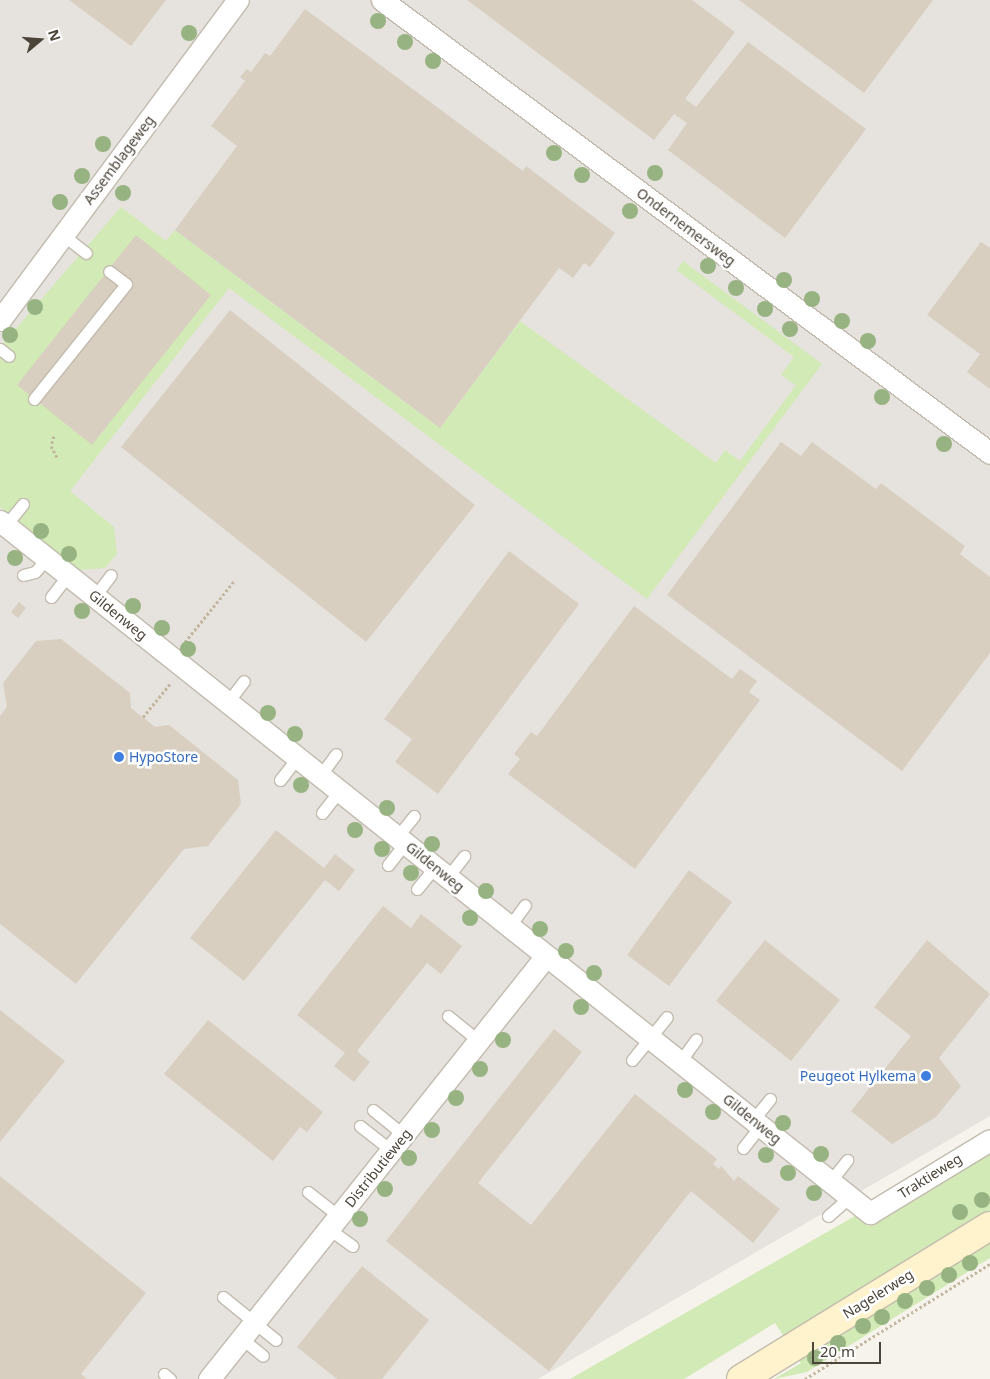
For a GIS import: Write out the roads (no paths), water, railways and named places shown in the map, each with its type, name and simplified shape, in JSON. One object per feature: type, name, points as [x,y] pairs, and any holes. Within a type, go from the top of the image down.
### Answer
[{"type":"main road","name":"Nagelerweg","points":[[741,1379],[990,1226]]},
{"type":"street","name":"Assemblageweg","points":[[0,320],[238,0]]},
{"type":"street","name":"Ondernemersweg","points":[[382,0],[990,453]]},
{"type":"street","name":"Gildenweg","points":[[3,523],[870,1213]]},
{"type":"street","name":"Distributieweg","points":[[209,1379],[546,956]]},
{"type":"street","name":"Traktieweg","points":[[870,1213],[990,1140]]},
{"type":"lane","points":[[63,235],[86,253]]},
{"type":"lane","points":[[34,399],[126,284],[108,271]]},
{"type":"lane","points":[[3,523],[23,504]]},
{"type":"lane","points":[[23,575],[35,572],[47,558]]},
{"type":"lane","points":[[51,597],[68,574]]},
{"type":"lane","points":[[94,596],[111,575]]},
{"type":"lane","points":[[228,702],[244,681]]},
{"type":"lane","points":[[320,776],[336,754]]},
{"type":"lane","points":[[280,780],[297,758]]},
{"type":"lane","points":[[322,813],[339,791]]},
{"type":"lane","points":[[388,865],[414,816]]},
{"type":"lane","points":[[417,889],[464,856]]},
{"type":"lane","points":[[509,927],[525,905]]},
{"type":"lane","points":[[448,1016],[479,1041]]},
{"type":"lane","points":[[632,1060],[667,1017]]},
{"type":"lane","points":[[679,1062],[696,1040]]},
{"type":"lane","points":[[743,1148],[770,1099]]},
{"type":"lane","points":[[373,1110],[398,1143]]},
{"type":"lane","points":[[360,1126],[398,1143]]},
{"type":"lane","points":[[830,1182],[847,1160]]},
{"type":"lane","points":[[308,1192],[352,1246]]},
{"type":"lane","points":[[828,1216],[849,1198]]},
{"type":"lane","points":[[223,1298],[248,1330],[263,1356]]},
{"type":"lane","points":[[248,1330],[276,1340]]},
{"type":"place","name":"HypoStore","points":[[119,757]]},
{"type":"place","name":"Peugeot Hylkema","points":[[926,1076]]}]
